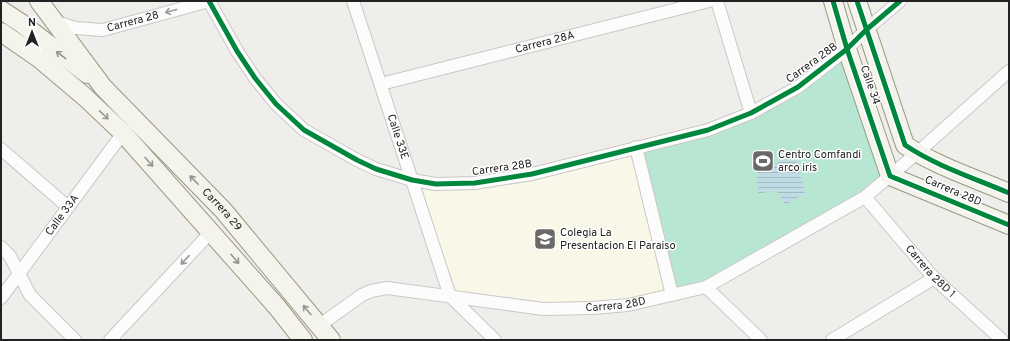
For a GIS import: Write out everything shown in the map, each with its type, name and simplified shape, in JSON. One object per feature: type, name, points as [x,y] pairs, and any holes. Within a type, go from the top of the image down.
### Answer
[{"type":"main road","points":[[39,1],[103,87]]},
{"type":"main road","name":"Calle 34","points":[[833,1],[890,176]]},
{"type":"main road","name":"Calle 34","points":[[857,1],[905,145],[917,153]]},
{"type":"main road","points":[[1,10],[21,23],[103,87]]},
{"type":"main road","name":"Carrera 29","points":[[2,35],[40,59],[85,97],[123,133],[277,307],[303,340]]},
{"type":"main road","name":"Carrera 29","points":[[103,87],[223,210],[331,340]]},
{"type":"main road","name":"Carrera 28D","points":[[917,153],[934,162],[1009,193]]},
{"type":"main road","name":"Carrera 28D","points":[[890,176],[1009,225]]},
{"type":"street","name":"Carrera 28","points":[[56,22],[75,28],[103,30],[209,1]]},
{"type":"street","name":"Carrera 28B","points":[[209,1],[237,51],[255,78],[276,104],[304,130],[327,144],[376,169],[412,180],[436,184],[475,183],[532,174],[708,130],[751,113],[798,87],[848,49],[866,30],[900,1]]},
{"type":"street","name":"Calle 33E","points":[[353,1],[450,296]]},
{"type":"street","name":"Carrera 28A","points":[[381,84],[709,1]]},
{"type":"street","points":[[717,1],[751,113]]},
{"type":"street","points":[[917,153],[1009,71]]},
{"type":"street","name":"Calle 33A","points":[[1,298],[123,133]]},
{"type":"street","points":[[636,147],[672,294]]},
{"type":"street","points":[[1,149],[68,207]]},
{"type":"street","name":"Carrera 28D","points":[[320,325],[362,294],[387,288],[543,309],[612,307],[628,305],[706,287],[865,197],[917,153]]},
{"type":"street","name":"Carrera 28D 1","points":[[865,197],[934,278],[1002,340]]},
{"type":"street","points":[[110,340],[211,232]]},
{"type":"street","points":[[1,248],[10,256],[30,295],[75,340]]},
{"type":"street","points":[[832,340],[934,278]]},
{"type":"street","points":[[706,287],[761,340]]},
{"type":"street","points":[[450,296],[495,340]]},
{"type":"shaded area","name":"Colegia La Presentacion El Paraiso","points":[[636,147],[672,295],[592,308],[450,296],[412,180],[475,183]]},
{"type":"green space","name":"Centro Comfandi arco iris","points":[[847,49],[890,176],[706,287],[672,295],[636,147],[751,113]]},
{"type":"water","points":[[795,155],[805,193],[785,205],[776,190],[758,194],[757,171]]},
{"type":"cycle path","points":[[209,1],[237,51],[255,78],[276,104],[304,130],[376,169],[412,180],[436,184],[475,183],[532,174],[708,130],[751,113],[798,87],[847,49],[866,30],[900,1]]},
{"type":"cycle path","points":[[833,1],[847,49],[890,176],[1009,225]]},
{"type":"cycle path","points":[[857,1],[905,145],[929,159],[1009,193]]},
{"type":"place","name":"Centro Comfandi arco iris","points":[[763,161]]},
{"type":"place","name":"Colegia La Presentacion El Paraiso","points":[[545,239]]}]
